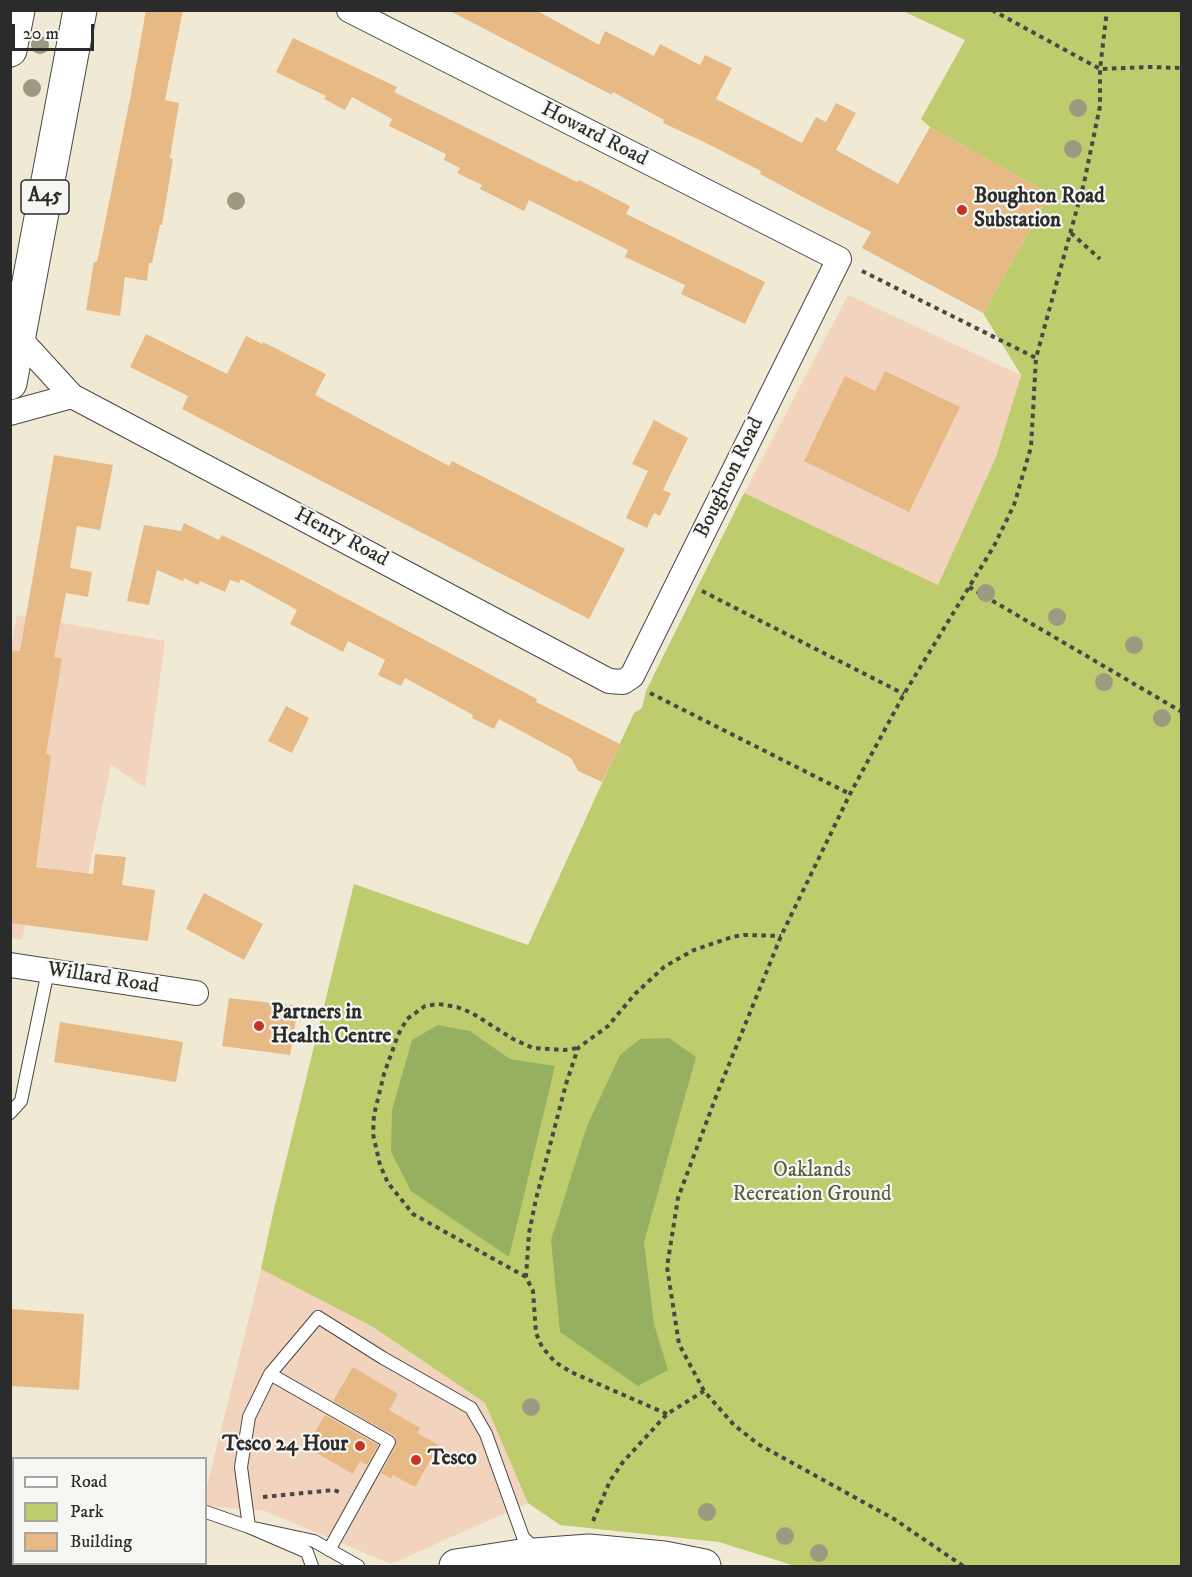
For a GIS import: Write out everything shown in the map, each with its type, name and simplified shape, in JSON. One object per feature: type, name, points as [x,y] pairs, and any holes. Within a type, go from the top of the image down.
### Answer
[{"type":"main road","points":[[10,50],[18,10]]},
{"type":"main road","name":"A45","points":[[10,383],[80,10]]},
{"type":"main road","points":[[456,1566],[540,1554],[589,1551],[664,1558],[704,1566]]},
{"type":"street","name":"Howard Road","points":[[349,10],[839,259]]},
{"type":"street","name":"Boughton Road","points":[[616,681],[632,676],[839,259]]},
{"type":"street","name":"Henry Road","points":[[18,337],[72,396],[616,681]]},
{"type":"street","points":[[10,413],[72,396]]},
{"type":"street","name":"Willard Road","points":[[10,965],[196,993]]},
{"type":"lane","points":[[10,1113],[21,1101],[48,971]]},
{"type":"lane","points":[[249,1527],[241,1467],[249,1417],[270,1374],[318,1317],[382,1358],[471,1408],[486,1434],[523,1537],[540,1554]]},
{"type":"lane","points":[[270,1374],[389,1442],[329,1550]]},
{"type":"lane","points":[[207,1512],[249,1527],[307,1552],[312,1566]]},
{"type":"lane","points":[[249,1527],[314,1541],[358,1566]]},
{"type":"path","points":[[992,10],[1100,69],[1182,68]]},
{"type":"path","points":[[963,1566],[894,1519],[745,1435],[734,1425],[704,1391],[679,1344],[667,1267],[678,1198],[781,936],[850,794],[904,694],[994,546],[1014,505],[1031,447],[1036,358],[1084,183],[1100,106],[1100,69],[1107,10]]},
{"type":"path","points":[[1071,233],[1100,259]]},
{"type":"path","points":[[839,259],[1036,358]]},
{"type":"path","points":[[680,579],[904,694]]},
{"type":"path","points":[[969,587],[1182,712]]},
{"type":"path","points":[[616,681],[850,794]]},
{"type":"path","points":[[526,1277],[413,1214],[388,1183],[380,1165],[373,1134],[374,1115],[384,1074],[398,1035],[407,1019],[425,1006],[438,1004],[464,1010],[533,1048],[564,1050],[578,1048],[608,1026],[635,994],[664,967],[694,950],[744,935],[781,936]]},
{"type":"path","points":[[578,1048],[566,1084],[529,1233],[526,1277],[533,1291],[536,1333],[542,1347],[555,1362],[571,1372],[667,1414]]},
{"type":"path","points":[[589,1551],[593,1520],[610,1481],[623,1462],[667,1414],[704,1391]]},
{"type":"path","points":[[245,1498],[334,1490],[356,1502]]},
{"type":"shaded area","points":[[848,295],[1021,375],[996,457],[938,585],[744,493]]},
{"type":"shaded area","points":[[17,615],[165,641],[145,788],[111,765],[88,875],[37,866],[22,940],[11,938],[10,652]]},
{"type":"shaded area","name":"Tesco 24 Hour","points":[[261,1269],[373,1327],[485,1403],[528,1503],[391,1564],[265,1511],[207,1506],[207,1485]]},
{"type":"green space","name":"Oaklands Recreation Ground","points":[[903,11],[1181,11],[1181,1566],[795,1566],[719,1542],[560,1525],[528,1503],[485,1403],[373,1327],[261,1269],[354,884],[528,945],[634,713],[642,708],[646,691],[744,493],[938,585],[996,457],[1021,375],[983,313],[1050,194],[930,127],[921,119],[965,40]]},
{"type":"green space","points":[[438,1025],[470,1031],[510,1059],[555,1066],[509,1257],[411,1191],[391,1152],[392,1110],[412,1040]]},
{"type":"green space","points":[[669,1038],[696,1057],[644,1242],[654,1324],[668,1370],[638,1386],[560,1332],[551,1240],[587,1126],[620,1055],[640,1039]]},
{"type":"building","points":[[146,10],[183,10],[165,100],[179,103],[162,225],[160,225],[152,263],[149,263],[147,281],[125,277],[120,316],[86,310]]},
{"type":"building","points":[[448,10],[536,10],[599,45],[605,31],[654,56],[660,44],[700,65],[705,55],[732,68],[716,99],[802,143],[816,117],[826,122],[836,103],[856,113],[836,150],[898,184],[930,127],[1050,194],[983,313],[862,248],[871,232],[760,174],[761,171],[663,123],[664,120],[613,92],[612,95]]},
{"type":"building","points":[[293,38],[397,87],[394,92],[630,206],[626,214],[765,282],[745,324],[681,294],[685,285],[625,257],[628,250],[529,200],[524,211],[480,189],[482,185],[457,173],[460,168],[444,160],[446,154],[389,126],[392,119],[352,97],[345,110],[324,99],[326,96],[276,72]]},
{"type":"building","points":[[146,334],[227,374],[246,336],[262,344],[263,342],[326,374],[315,395],[449,466],[452,461],[625,549],[589,619],[182,409],[188,396],[130,367]]},
{"type":"building","points":[[885,371],[960,407],[909,512],[804,461],[845,376],[875,391]]},
{"type":"building","points":[[654,420],[688,438],[663,490],[671,493],[660,516],[654,513],[647,528],[626,518],[648,471],[632,464]]},
{"type":"building","points":[[54,455],[113,465],[100,530],[77,526],[70,568],[92,572],[88,597],[66,593],[54,657],[62,659],[46,754],[51,755],[36,867],[93,874],[95,854],[126,857],[122,885],[155,890],[148,941],[10,923],[10,650],[20,651]]},
{"type":"building","points":[[184,523],[219,540],[222,535],[269,558],[537,699],[536,702],[620,744],[602,782],[578,771],[571,758],[499,719],[494,729],[405,678],[401,686],[378,675],[385,660],[348,641],[343,652],[290,624],[297,610],[241,579],[239,583],[230,580],[225,592],[200,581],[198,585],[157,570],[149,605],[127,601],[144,525],[181,531]]},
{"type":"building","points":[[286,706],[309,718],[292,753],[268,741]]},
{"type":"building","points":[[204,893],[263,924],[244,960],[186,929]]},
{"type":"building","name":"Partners in Health Centre","points":[[229,998],[298,1006],[290,1055],[222,1046]]},
{"type":"building","points":[[60,1022],[183,1042],[176,1082],[54,1062]]},
{"type":"building","points":[[10,1309],[84,1314],[79,1390],[10,1386]]},
{"type":"building","points":[[353,1367],[398,1394],[389,1410],[420,1428],[417,1433],[439,1445],[415,1487],[393,1475],[391,1479],[381,1473],[396,1446],[396,1437],[333,1401]]},
{"type":"building","points":[[325,1415],[378,1445],[367,1465],[360,1461],[353,1474],[306,1447]]},
{"type":"place","name":"Boughton Road Substation","points":[[962,210]]},
{"type":"place","name":"Partners in Health Centre","points":[[259,1026]]},
{"type":"place","name":"Tesco 24 Hour","points":[[360,1446]]},
{"type":"place","name":"Tesco","points":[[416,1460]]}]
